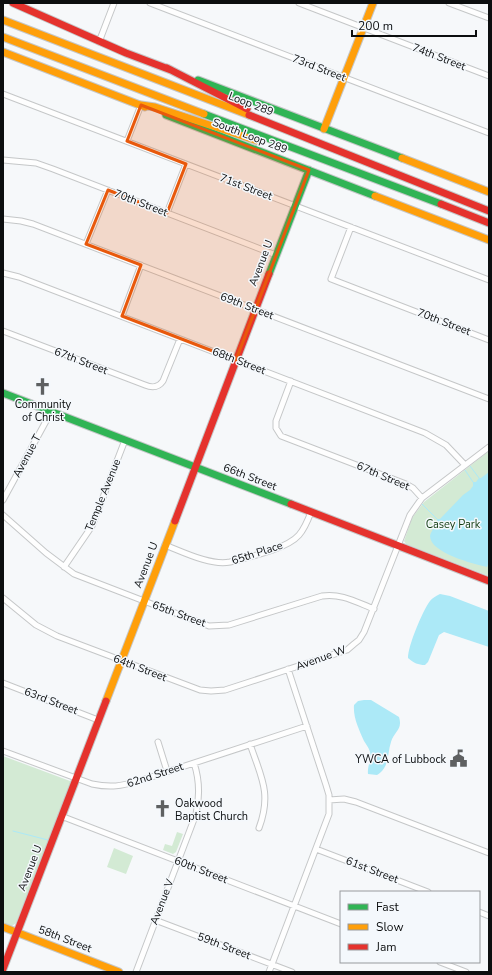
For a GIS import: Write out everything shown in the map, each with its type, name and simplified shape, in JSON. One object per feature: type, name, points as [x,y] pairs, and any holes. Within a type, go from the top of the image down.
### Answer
[{"type":"main road","points":[[13,3],[99,42],[489,192]]},
{"type":"main road","points":[[324,129],[372,3]]},
{"type":"main road","name":"Loop 289","points":[[3,20],[287,130],[489,211]]},
{"type":"main road","points":[[3,37],[489,224]]},
{"type":"main road","name":"South Loop 289","points":[[3,52],[489,240]]},
{"type":"main road","points":[[167,68],[287,130]]},
{"type":"main road","points":[[141,105],[155,107],[372,179]]},
{"type":"main road","name":"Avenue U","points":[[3,969],[309,170]]},
{"type":"main road","points":[[467,203],[479,202],[489,205]]},
{"type":"main road","name":"66th Street","points":[[3,393],[489,581]]},
{"type":"main road","name":"58th Street","points":[[3,927],[118,972]]},
{"type":"street","points":[[99,42],[114,3]]},
{"type":"street","name":"73rd Street","points":[[150,3],[489,133]]},
{"type":"street","name":"74th Street","points":[[299,3],[489,76]]},
{"type":"street","points":[[449,3],[489,18]]},
{"type":"street","name":"71st Street","points":[[3,94],[489,280]]},
{"type":"street","points":[[127,141],[141,105]]},
{"type":"street","name":"70th Street","points":[[3,160],[36,163],[276,255]]},
{"type":"street","points":[[167,213],[186,164]]},
{"type":"street","points":[[86,244],[108,190]]},
{"type":"street","name":"69th Street","points":[[3,219],[21,220],[33,224],[489,399]]},
{"type":"street","name":"70th Street","points":[[351,227],[331,279],[489,340]]},
{"type":"street","points":[[122,316],[141,265]]},
{"type":"street","name":"68th Street","points":[[3,274],[19,277],[432,436],[451,449],[465,465]]},
{"type":"street","name":"67th Street","points":[[3,331],[145,385],[154,387],[159,386],[165,378],[180,339]]},
{"type":"street","name":"67th Street","points":[[291,381],[277,418],[276,428],[278,433],[285,438],[406,484],[413,488],[422,498]]},
{"type":"street","name":"Avenue T","points":[[3,500],[51,412]]},
{"type":"street","name":"Temple Avenue","points":[[64,567],[92,526],[125,440]]},
{"type":"street","name":"Avenue W","points":[[269,972],[329,814],[329,800],[326,785],[288,669],[346,650],[359,640],[374,609],[410,515],[422,498],[489,447]]},
{"type":"street","name":"65th Place","points":[[165,546],[208,560],[223,563],[230,562],[281,547],[291,542],[304,528],[311,512]]},
{"type":"street","name":"65th Street","points":[[3,515],[74,574],[208,626],[230,625],[322,596],[330,595],[337,595],[374,609]]},
{"type":"street","name":"64th Street","points":[[3,598],[27,619],[44,630],[200,690],[224,690],[288,669]]},
{"type":"street","name":"63rd Street","points":[[3,683],[98,720]]},
{"type":"street","name":"62nd Street","points":[[3,751],[92,784],[107,787],[120,786],[307,726]]},
{"type":"street","points":[[158,742],[168,771]]},
{"type":"street","points":[[250,744],[265,794],[264,812],[259,828]]},
{"type":"street","name":"Avenue V","points":[[136,972],[196,814],[200,788],[194,763]]},
{"type":"street","points":[[329,800],[344,799],[356,802],[489,853]]},
{"type":"street","name":"60th Street","points":[[61,816],[340,924]]},
{"type":"street","name":"61st Street","points":[[316,849],[425,891]]},
{"type":"street","name":"59th Street","points":[[155,920],[292,972]]},
{"type":"street","points":[[443,963],[466,972]]},
{"type":"highlighted area","points":[[141,105],[309,170],[236,360],[122,316],[141,265],[86,244],[108,190],[167,213],[186,164],[127,141]]},
{"type":"green space","name":"Casey Park","points":[[489,451],[489,576],[406,544],[404,541],[412,518],[424,502]]},
{"type":"green space","points":[[3,756],[70,781],[71,784],[16,923],[12,926],[3,923]]},
{"type":"green space","points":[[177,832],[183,834],[176,852],[173,854],[163,850],[165,844],[172,846]]},
{"type":"green space","points":[[114,848],[133,856],[126,874],[107,867]]},
{"type":"water","points":[[489,472],[489,562],[487,567],[454,557],[437,548],[432,542],[430,536],[437,519],[440,519],[463,495],[470,490],[473,486],[473,482],[476,482],[479,478]]},
{"type":"water","points":[[440,594],[450,596],[489,611],[489,647],[444,632],[439,635],[428,662],[425,665],[418,664],[408,658],[410,646],[427,606],[432,599]]},
{"type":"water","points":[[371,700],[399,717],[400,721],[399,728],[392,738],[386,764],[377,775],[368,774],[370,752],[360,732],[354,714],[354,705],[358,701]]},
{"type":"waterway","points":[[470,466],[479,478]]},
{"type":"waterway","points":[[465,470],[473,482]]},
{"type":"waterway","points":[[422,504],[437,519]]},
{"type":"waterway","points":[[13,831],[48,840]]},
{"type":"traffic: fast","points":[[198,80],[402,158]]},
{"type":"traffic: fast","points":[[204,114],[441,204]]},
{"type":"traffic: fast","points":[[166,115],[375,196]]},
{"type":"traffic: fast","points":[[269,274],[309,170]]},
{"type":"traffic: fast","points":[[3,393],[291,504]]},
{"type":"traffic: slow","points":[[324,129],[373,3]]},
{"type":"traffic: slow","points":[[3,20],[249,115]]},
{"type":"traffic: slow","points":[[3,37],[204,114]]},
{"type":"traffic: slow","points":[[3,52],[145,107]]},
{"type":"traffic: slow","points":[[141,105],[155,107],[258,141]]},
{"type":"traffic: slow","points":[[402,158],[489,192]]},
{"type":"traffic: slow","points":[[375,196],[489,240]]},
{"type":"traffic: slow","points":[[106,701],[175,521]]},
{"type":"traffic: slow","points":[[3,927],[119,972]]},
{"type":"traffic: jam","points":[[13,3],[126,53],[171,70]]},
{"type":"traffic: jam","points":[[167,68],[247,109]]},
{"type":"traffic: jam","points":[[249,115],[489,211]]},
{"type":"traffic: jam","points":[[441,204],[489,223]]},
{"type":"traffic: jam","points":[[175,521],[269,274]]},
{"type":"traffic: jam","points":[[291,504],[489,581]]},
{"type":"traffic: jam","points":[[3,969],[106,701]]},
{"type":"place","name":"Community of Christ","points":[[43,386]]},
{"type":"place","name":"YWCA of Lubbock","points":[[459,759]]},
{"type":"place","name":"Oakwood Baptist Church","points":[[162,809]]}]
